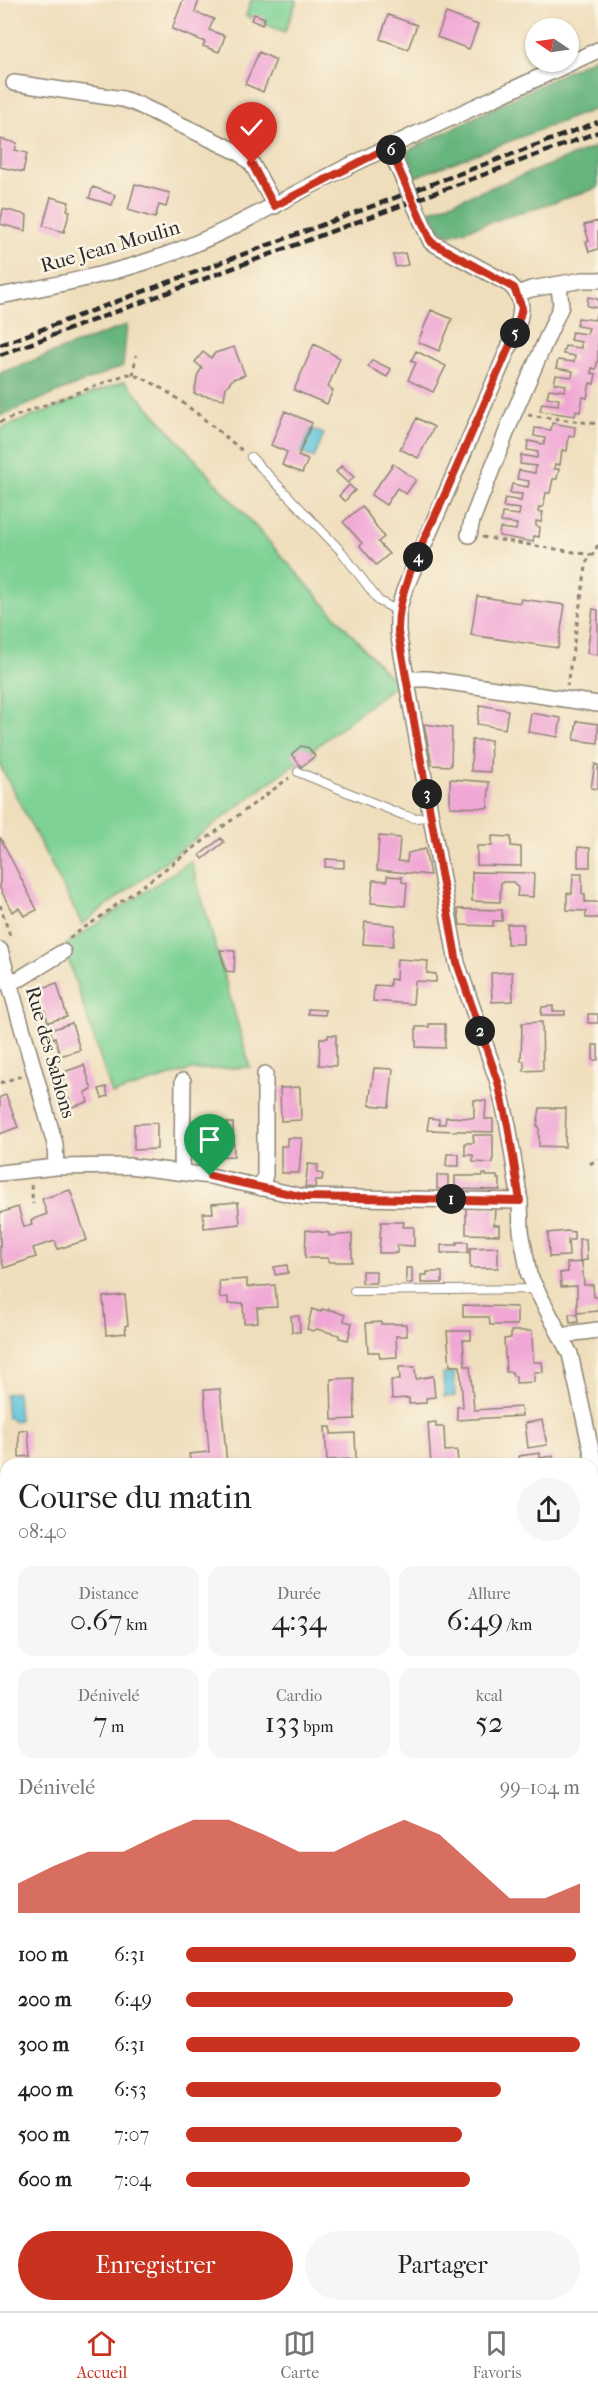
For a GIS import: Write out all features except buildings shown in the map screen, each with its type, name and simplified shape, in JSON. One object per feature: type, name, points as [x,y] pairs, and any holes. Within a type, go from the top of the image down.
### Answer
[{"type":"street","name":"Rue Jean Moulin","points":[[0,296],[64,284],[163,256],[242,224],[389,147],[598,50]]},
{"type":"street","points":[[14,83],[123,99],[137,104],[240,153],[252,164],[274,206]]},
{"type":"street","points":[[389,147],[431,242],[509,284],[517,294],[522,308],[516,331],[404,591],[398,611],[398,632],[457,963],[498,1082],[508,1125],[520,1201],[521,1231],[526,1263],[536,1289],[570,1354],[594,1458]]},
{"type":"street","points":[[517,294],[531,289],[583,280],[598,280]]},
{"type":"street","points":[[469,535],[472,520],[514,413],[561,306],[559,285]]},
{"type":"street","points":[[408,679],[428,679],[598,704]]},
{"type":"street","name":"Rue des Sablons","points":[[6,945],[9,982],[55,1144],[56,1167]]},
{"type":"street","points":[[9,982],[21,978],[65,946]]},
{"type":"street","points":[[261,1188],[265,1175],[265,1074]]},
{"type":"street","points":[[182,1171],[183,1082]]},
{"type":"street","points":[[0,1173],[56,1167],[129,1166],[182,1171],[304,1197],[520,1201]]},
{"type":"street","points":[[562,1337],[598,1330]]},
{"type":"lane","points":[[252,457],[341,551],[379,601],[398,611]]},
{"type":"lane","points":[[298,772],[403,815],[416,818],[430,817]]},
{"type":"lane","points":[[354,1291],[536,1289]]},
{"type":"path","points":[[133,375],[136,355]]},
{"type":"path","points":[[0,422],[127,374],[163,389],[252,457]]},
{"type":"path","points":[[514,413],[598,424]]},
{"type":"path","points":[[469,535],[598,556]]},
{"type":"path","points":[[564,700],[587,561],[598,545]]},
{"type":"path","points":[[65,946],[298,772]]},
{"type":"path","points":[[0,904],[6,945]]},
{"type":"path","points":[[0,1083],[34,1072]]},
{"type":"path","points":[[590,1164],[598,1159]]},
{"type":"green space","points":[[251,0],[297,0],[285,32],[246,16]]},
{"type":"green space","points":[[598,56],[598,108],[412,178],[407,151],[566,72],[579,72],[579,65]]},
{"type":"green space","points":[[598,146],[598,188],[450,235],[439,230],[430,211]]},
{"type":"green space","points":[[127,325],[123,366],[0,416],[0,373]]},
{"type":"green space","points":[[125,381],[396,684],[311,751],[315,756],[301,767],[297,762],[82,924],[0,765],[0,429]]},
{"type":"green space","points":[[191,861],[250,1067],[190,1070],[112,1094],[64,946]]},
{"type":"water","points":[[311,429],[324,434],[314,458],[301,453]]},
{"type":"water","points":[[454,1373],[455,1396],[444,1397],[443,1374]]},
{"type":"water","points":[[17,1392],[19,1420],[12,1421],[12,1418],[7,1418],[5,1394]]},
{"type":"railway","points":[[0,345],[598,122]]},
{"type":"railway","points":[[0,355],[598,132]]},
{"type":"route","points":[[210,1176],[304,1197],[520,1201],[516,1168],[498,1082],[457,963],[398,632],[398,611],[404,591],[516,331],[522,308],[520,300],[514,288],[509,284],[431,242],[389,147],[274,206],[252,164]]}]
